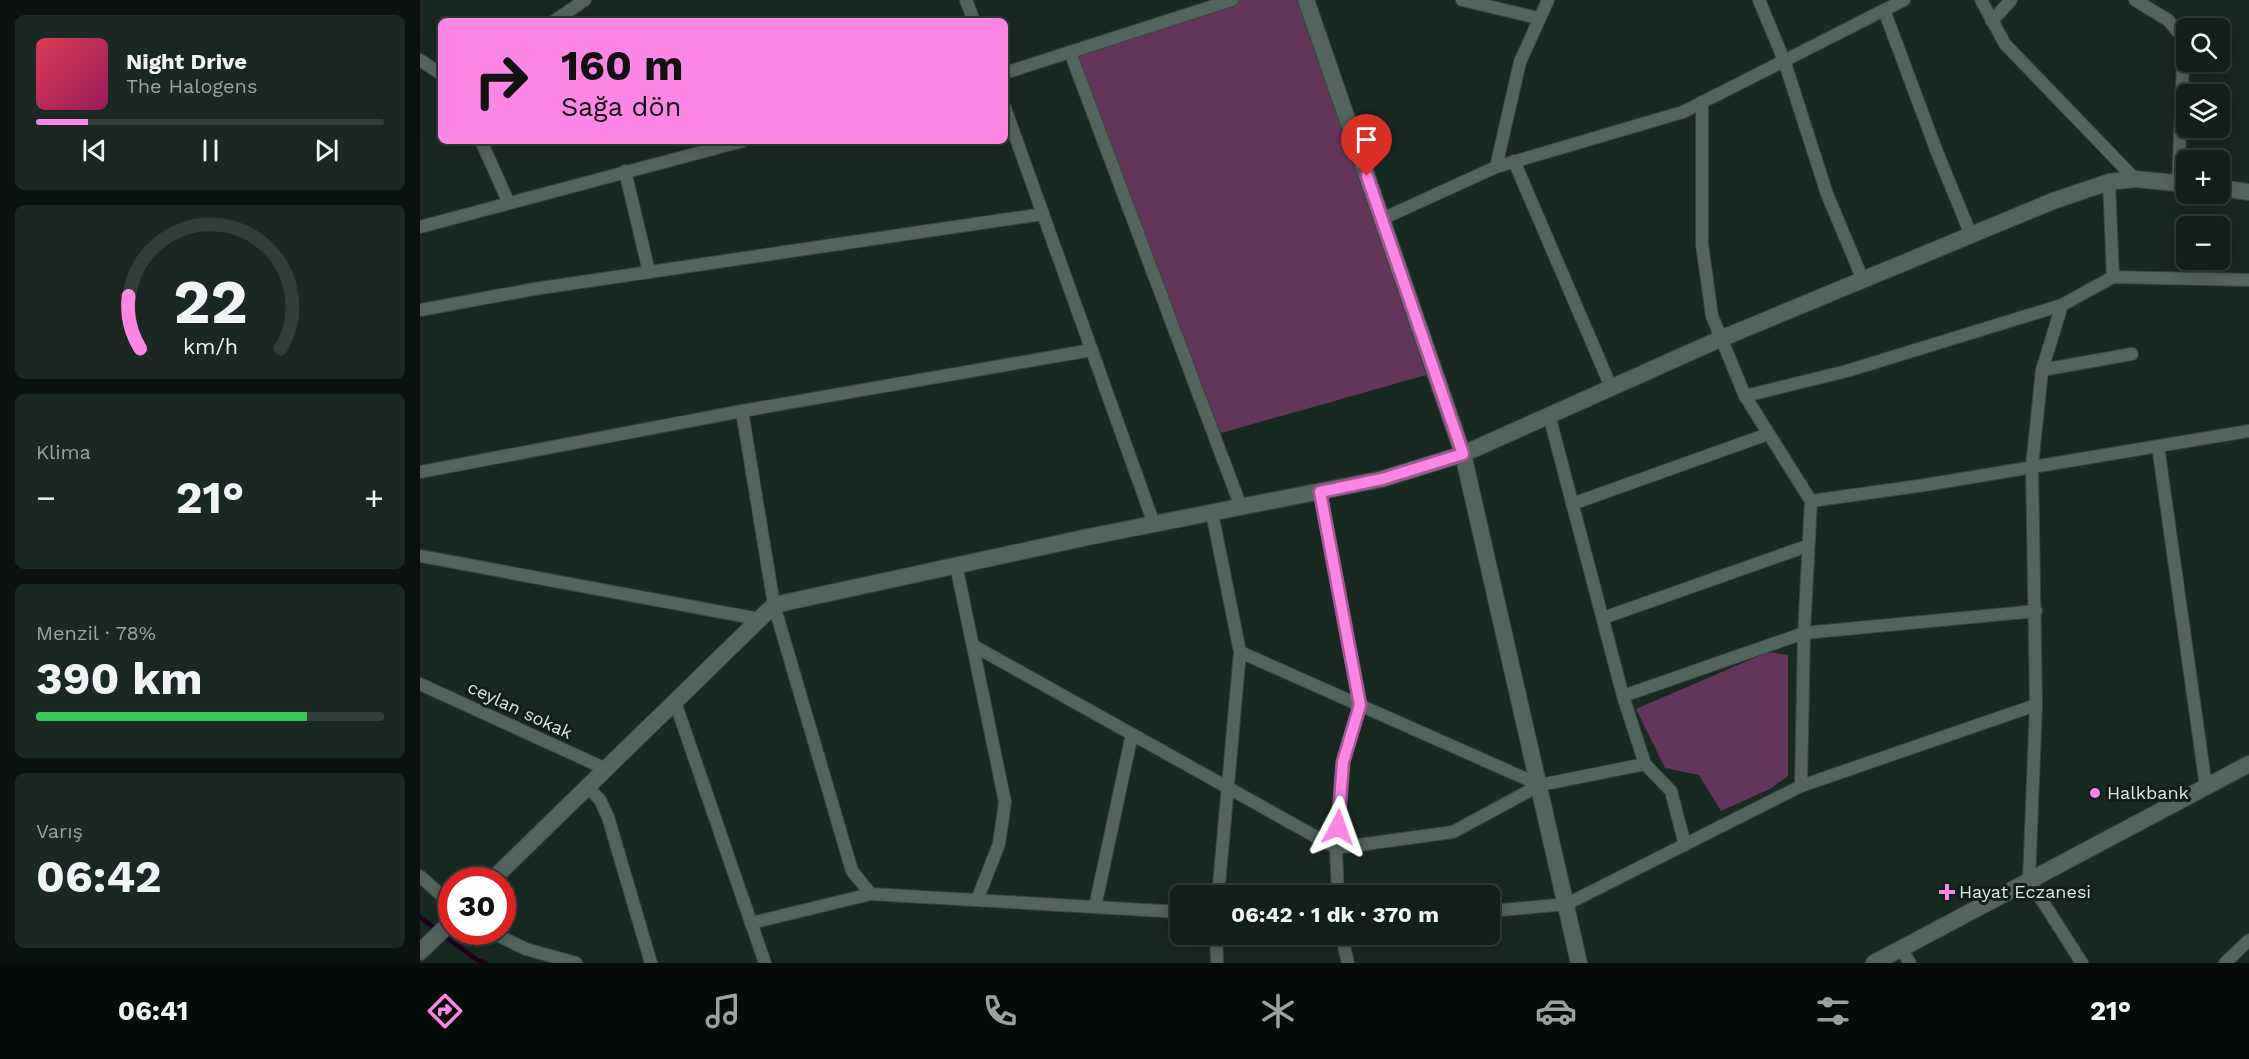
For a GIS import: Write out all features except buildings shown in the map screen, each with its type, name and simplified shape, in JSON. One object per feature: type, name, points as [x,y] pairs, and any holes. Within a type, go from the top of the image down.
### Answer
[{"type":"street","points":[[966,0],[973,18]]},
{"type":"street","points":[[1008,72],[1232,0]]},
{"type":"street","points":[[1306,0],[1463,454],[1579,963]]},
{"type":"street","points":[[1462,0],[1538,18]]},
{"type":"street","points":[[1496,167],[1520,62],[1548,0]]},
{"type":"street","points":[[1759,0],[1785,60],[1827,194],[1863,280]]},
{"type":"street","points":[[1382,219],[1496,167],[1683,112],[1904,0]]},
{"type":"street","points":[[1981,0],[2005,44],[2135,179]]},
{"type":"street","points":[[1992,21],[2011,0]]},
{"type":"street","points":[[2135,0],[2168,21],[2184,39],[2183,150]]},
{"type":"street","points":[[558,18],[579,1]]},
{"type":"street","points":[[1884,10],[1936,152],[1971,235]]},
{"type":"street","points":[[1070,52],[1241,507]]},
{"type":"street","points":[[420,60],[438,72]]},
{"type":"street","points":[[1702,102],[1702,244],[1712,316],[1744,396],[1811,501],[1807,546],[1801,786]]},
{"type":"street","points":[[1008,116],[1154,524]]},
{"type":"street","points":[[483,144],[508,201]]},
{"type":"street","points":[[420,227],[508,201],[731,144]]},
{"type":"street","points":[[1514,162],[1611,387]]},
{"type":"street","points":[[625,171],[649,272]]},
{"type":"street","points":[[505,867],[774,605],[956,565],[1382,479],[1463,454],[1720,339],[1971,235],[2109,182],[2135,179],[2176,183]]},
{"type":"street","points":[[2109,182],[2113,277]]},
{"type":"street","points":[[2230,189],[2249,192]]},
{"type":"street","points":[[420,310],[649,272],[1043,214]]},
{"type":"street","points":[[1744,396],[1847,371],[2062,305],[2113,277],[2249,280]]},
{"type":"street","points":[[2062,305],[2042,370],[2032,466],[2036,705],[2029,880],[2082,963]]},
{"type":"street","points":[[420,472],[742,411],[1092,350]]},
{"type":"street","points":[[2042,370],[2133,354]]},
{"type":"street","points":[[742,411],[774,605],[852,871],[871,894]]},
{"type":"street","points":[[1549,415],[1623,696],[1645,764],[1671,790],[1685,844]]},
{"type":"street","points":[[1811,501],[2249,431]]},
{"type":"street","points":[[1572,504],[1768,434]]},
{"type":"street","points":[[2158,446],[2206,787]]},
{"type":"street","points":[[1320,492],[1360,705],[1343,762],[1336,848],[1338,885]]},
{"type":"street","points":[[1212,513],[1240,652],[1219,885]]},
{"type":"street","points":[[1603,618],[1807,546]]},
{"type":"street","points":[[420,556],[759,619]]},
{"type":"street","points":[[956,565],[1005,802],[999,844],[977,900]]},
{"type":"street","points":[[1623,696],[1804,633],[2036,611]]},
{"type":"street","points":[[974,646],[1336,848],[1453,832],[1540,785],[1645,764]]},
{"type":"street","points":[[1240,652],[1540,785]]},
{"type":"street","name":"ceylan sokak","points":[[420,684],[606,769]]},
{"type":"street","points":[[675,702],[765,963]]},
{"type":"street","points":[[1500,910],[1567,904],[1801,786],[2036,705]]},
{"type":"street","points":[[1095,908],[1132,734]]},
{"type":"street","points":[[1874,963],[1905,956],[2029,880],[2249,764]]},
{"type":"street","points":[[588,787],[600,800],[608,817],[651,963]]},
{"type":"street","points":[[420,876],[438,892]]},
{"type":"street","points":[[752,923],[871,894],[1170,912]]},
{"type":"street","points":[[423,950],[438,935]]},
{"type":"street","points":[[2225,963],[2249,940]]},
{"type":"street","points":[[516,944],[576,963]]},
{"type":"street","points":[[1216,945],[1217,963]]},
{"type":"street","points":[[1344,945],[1348,963]]},
{"type":"shaded area","points":[[1232,0],[1306,0],[1426,375],[1214,435],[1070,52]]},
{"type":"shaded area","points":[[1768,652],[1788,655],[1788,776],[1770,789],[1721,811],[1699,775],[1665,768],[1636,709]]},
{"type":"waterway","points":[[420,917],[437,930]]},
{"type":"waterway","points":[[457,945],[477,960],[486,963]]},
{"type":"place","name":"Halkbank","points":[[2095,793]]},
{"type":"place","name":"Hayat Eczanesi","points":[[1947,892]]},
{"type":"route","points":[[1338,827],[1343,762],[1360,705],[1320,492],[1382,479],[1463,454],[1367,176]]}]
